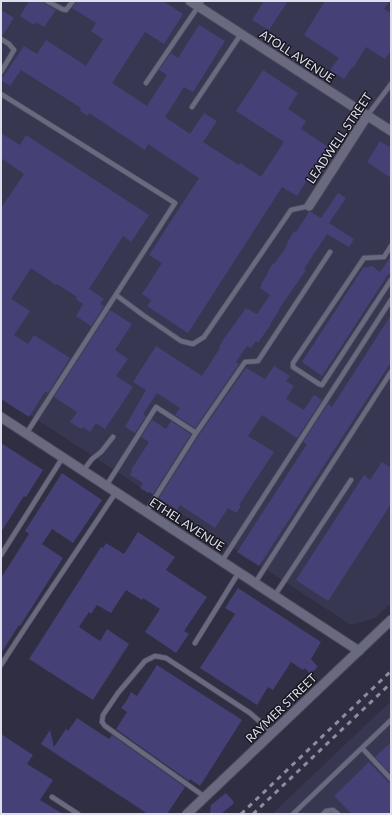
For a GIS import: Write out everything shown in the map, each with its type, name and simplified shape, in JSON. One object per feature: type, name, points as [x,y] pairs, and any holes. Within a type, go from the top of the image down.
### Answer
[{"type":"street","name":"ATOLL AVENUE","points":[[190,1],[200,4],[241,34],[391,131]]},
{"type":"street","name":"LEADWELL STREET","points":[[308,206],[367,116]]},
{"type":"street","name":"ETHEL AVENUE","points":[[1,417],[359,651]]},
{"type":"street","name":"RAYMER STREET","points":[[187,814],[391,620]]},
{"type":"lane","points":[[47,1],[66,10],[73,1]]},
{"type":"lane","points":[[146,83],[200,4]]},
{"type":"lane","points":[[192,107],[241,34]]},
{"type":"lane","points":[[1,39],[9,44],[14,50],[1,72]]},
{"type":"lane","name":"LEADWELL STREET","points":[[367,116],[391,84]]},
{"type":"lane","points":[[1,94],[175,203],[26,434]]},
{"type":"lane","points":[[116,295],[181,342],[193,344],[204,337],[291,210],[308,206]]},
{"type":"lane","points":[[391,246],[384,257],[364,258],[293,363],[293,367],[322,385],[391,280]]},
{"type":"lane","points":[[146,512],[196,433],[245,362],[258,361],[330,252]]},
{"type":"lane","points":[[222,561],[391,300]]},
{"type":"lane","points":[[255,583],[391,372]]},
{"type":"lane","points":[[106,486],[156,407],[196,433]]},
{"type":"lane","points":[[83,471],[113,437]]},
{"type":"lane","points":[[1,555],[63,457]]},
{"type":"lane","points":[[275,595],[351,480]]},
{"type":"lane","points":[[1,665],[116,492]]},
{"type":"lane","points":[[196,643],[239,572]]},
{"type":"lane","points":[[205,797],[105,726],[102,722],[103,715],[118,693],[145,661],[154,656],[166,658],[250,713],[273,733]]},
{"type":"lane","points":[[293,814],[391,720]]},
{"type":"lane","points":[[362,748],[391,779]]},
{"type":"lane","points":[[52,797],[78,814]]},
{"type":"lane","points":[[323,814],[326,811],[333,810],[338,814]]},
{"type":"shaded area","points":[[1,1],[391,1],[391,603],[375,618],[351,625],[1,396]]},
{"type":"shaded area","points":[[391,701],[391,814],[272,814]]},
{"type":"building","points":[[29,1],[43,1],[45,4],[56,10],[44,27],[36,22],[34,25],[20,16]]},
{"type":"building","points":[[77,1],[163,1],[183,14],[164,44],[145,32],[112,83],[147,106],[167,75],[159,70],[171,53],[178,58],[199,25],[225,41],[193,92],[184,87],[165,117],[190,134],[204,113],[217,121],[203,142],[239,165],[240,163],[261,177],[284,142],[236,111],[263,70],[298,93],[288,109],[306,121],[301,129],[328,147],[297,196],[282,187],[188,333],[147,306],[151,300],[142,294],[162,263],[149,255],[199,178],[148,144],[145,150],[89,113],[88,116],[80,111],[81,108],[21,70],[10,86],[1,80],[24,46],[37,54],[46,40],[86,66],[103,39],[91,31],[96,23],[72,8]]},
{"type":"building","points":[[264,1],[288,1],[269,30],[252,20]]},
{"type":"building","points":[[325,1],[390,1],[384,9],[391,13],[391,51],[385,59],[366,47],[344,79],[330,70],[339,58],[304,35]]},
{"type":"building","points":[[1,10],[14,18],[2,36],[1,35]]},
{"type":"building","points":[[1,133],[20,145],[26,135],[149,215],[131,242],[123,236],[89,289],[104,299],[100,304],[104,306],[91,326],[76,316],[83,304],[76,299],[77,297],[31,268],[11,299],[30,311],[14,335],[28,344],[34,335],[70,358],[48,393],[45,392],[29,417],[1,399],[1,208],[24,174],[1,158]]},
{"type":"building","points":[[380,141],[391,148],[391,178],[367,162]]},
{"type":"building","points":[[338,193],[346,198],[329,223],[354,239],[349,247],[327,234],[271,324],[258,343],[256,341],[251,348],[247,346],[236,362],[239,364],[195,428],[175,415],[180,408],[157,393],[143,414],[146,416],[135,433],[125,427],[146,390],[133,382],[156,346],[202,376],[220,348],[219,347],[223,340],[246,308],[257,314],[270,295],[260,288],[262,285],[261,284],[273,263],[274,264],[287,246],[286,245],[294,231],[296,232],[309,212],[321,218]]},
{"type":"building","points":[[391,256],[391,272],[322,376],[302,362],[363,268],[372,266],[380,272]]},
{"type":"building","points":[[110,310],[132,324],[115,350],[128,359],[116,376],[133,387],[105,429],[96,423],[90,432],[83,427],[81,429],[70,422],[77,412],[54,397]]},
{"type":"building","points":[[391,315],[391,362],[259,566],[237,552],[307,444],[303,442],[328,404],[332,407]]},
{"type":"building","points":[[274,366],[290,376],[286,381],[294,386],[286,399],[304,410],[314,395],[322,400],[297,438],[262,415],[248,436],[274,452],[239,505],[241,506],[236,513],[228,508],[215,528],[180,505],[177,510],[159,498],[199,435],[246,368],[265,379]]},
{"type":"building","points":[[152,420],[166,429],[171,421],[191,434],[153,494],[140,488],[143,483],[130,475],[131,470],[149,442],[141,437]]},
{"type":"building","points":[[1,443],[43,470],[1,532]]},
{"type":"building","points":[[382,462],[391,468],[391,504],[328,601],[296,580],[364,475],[370,480]]},
{"type":"building","points":[[62,473],[102,500],[73,543],[52,529],[42,544],[63,558],[1,653],[1,578],[29,534],[25,531]]},
{"type":"building","points":[[138,532],[175,557],[166,570],[207,597],[184,631],[189,634],[176,653],[145,632],[160,609],[143,598],[142,600],[126,590],[111,613],[97,605],[91,614],[89,612],[79,627],[100,641],[107,629],[129,644],[93,700],[29,659],[101,547],[103,548],[106,543],[124,554]]},
{"type":"building","points":[[238,588],[321,642],[311,659],[318,667],[310,674],[305,668],[303,670],[291,662],[273,690],[268,687],[257,705],[200,668],[235,614],[225,608]]},
{"type":"building","points":[[157,665],[242,720],[200,786],[190,779],[189,781],[116,729],[127,712],[121,708],[131,692],[137,696]]},
{"type":"building","points":[[77,718],[109,739],[112,735],[185,787],[167,814],[148,814],[41,744],[50,730],[54,747],[66,729],[68,731]]},
{"type":"building","points":[[1,734],[33,755],[27,764],[53,780],[40,800],[63,814],[1,814]]},
{"type":"building","points":[[391,742],[391,774],[375,757]]},
{"type":"building","points":[[369,762],[388,782],[391,783],[391,814],[352,814],[334,796]]},
{"type":"building","points":[[226,793],[234,802],[233,804],[221,814],[210,814],[211,805]]},
{"type":"railway","points":[[241,814],[391,671]]},
{"type":"railway","points":[[253,814],[391,683]]}]
